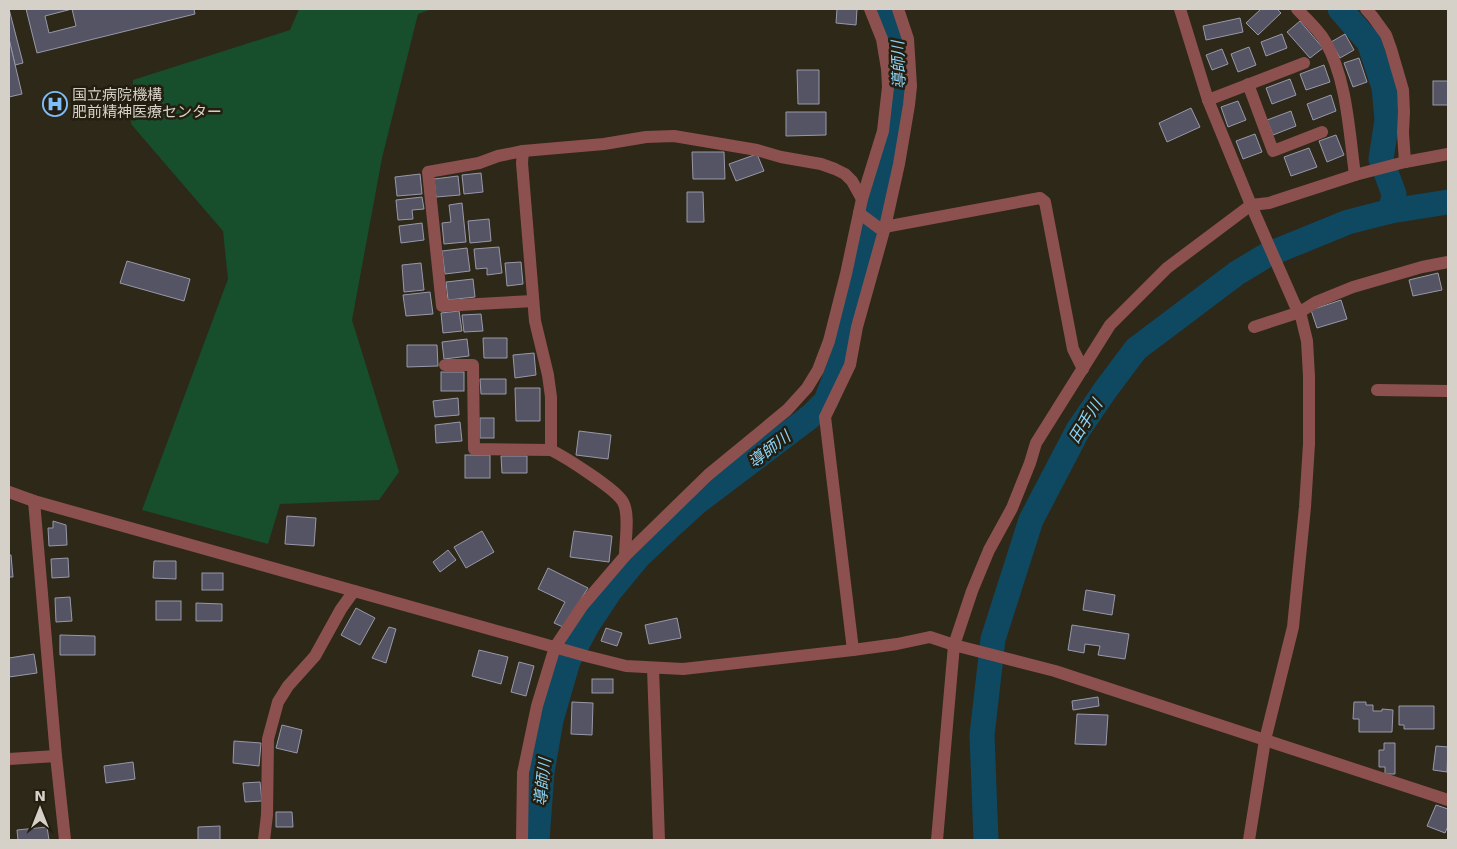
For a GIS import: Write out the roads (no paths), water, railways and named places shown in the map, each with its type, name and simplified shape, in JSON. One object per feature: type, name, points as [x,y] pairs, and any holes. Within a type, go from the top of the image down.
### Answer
[{"type":"street","points":[[522,840],[524,773],[537,706],[555,647],[583,605],[625,556],[708,475],[787,410],[807,388],[818,370],[846,274],[862,199],[882,131],[888,87],[887,69],[882,39],[870,9]]},
{"type":"street","points":[[853,650],[824,417],[850,365],[856,327],[899,164],[911,86],[908,39],[898,9]]},
{"type":"street","points":[[1180,9],[1208,100],[1253,210],[1297,309],[1307,341],[1310,376],[1306,507],[1293,628],[1265,740],[1249,840]]},
{"type":"street","points":[[1297,9],[1324,39],[1336,65],[1347,115],[1354,175]]},
{"type":"street","points":[[1366,9],[1386,35],[1403,90],[1405,162]]},
{"type":"street","points":[[1208,100],[1304,63]]},
{"type":"street","points":[[1248,84],[1273,151],[1322,132]]},
{"type":"street","points":[[533,302],[442,306],[428,172],[479,163],[498,156],[523,151],[604,144],[646,137],[674,136],[757,150],[836,169],[845,174],[852,182],[862,199]]},
{"type":"street","points":[[523,151],[522,163],[535,321],[548,375],[551,397],[551,450]]},
{"type":"street","points":[[938,840],[954,645],[972,590],[989,550],[1012,508],[1036,443],[1110,325],[1167,268],[1253,210],[1268,203],[1354,175],[1405,162],[1448,154]]},
{"type":"street","points":[[860,213],[882,228],[1040,198],[1045,202],[1072,349],[1083,369]]},
{"type":"street","points":[[1254,327],[1353,287],[1422,267],[1448,262]]},
{"type":"street","points":[[446,365],[473,365],[474,449],[551,450],[616,493],[624,502],[627,514],[625,556]]},
{"type":"street","points":[[1377,390],[1448,391]]},
{"type":"street","points":[[9,492],[34,501],[626,666],[683,669],[853,650],[930,637],[954,645],[1055,670],[1448,800]]},
{"type":"street","points":[[34,501],[65,840]]},
{"type":"street","points":[[264,840],[267,815],[268,739],[278,702],[288,686],[315,656],[354,590]]},
{"type":"street","points":[[653,668],[659,840]]},
{"type":"street","points":[[9,758],[56,756]]},
{"type":"waterway","name":"導師川","points":[[537,840],[542,772],[551,720],[568,661],[588,624],[610,591],[638,557],[671,526],[696,503],[811,416],[826,401],[841,362],[877,212],[883,173],[897,115],[902,79],[900,50],[896,29],[887,9]]},
{"type":"waterway","points":[[1340,9],[1369,42],[1384,87],[1387,120],[1381,159],[1394,194],[1391,211]]},
{"type":"waterway","name":"田手川","points":[[986,840],[982,735],[993,639],[1031,520],[1078,430],[1106,389],[1136,349],[1237,273],[1267,255],[1348,222],[1391,211],[1448,202]]},
{"type":"place","name":"国立病院機構 肥前精神医療センター","points":[[55,104]]}]
